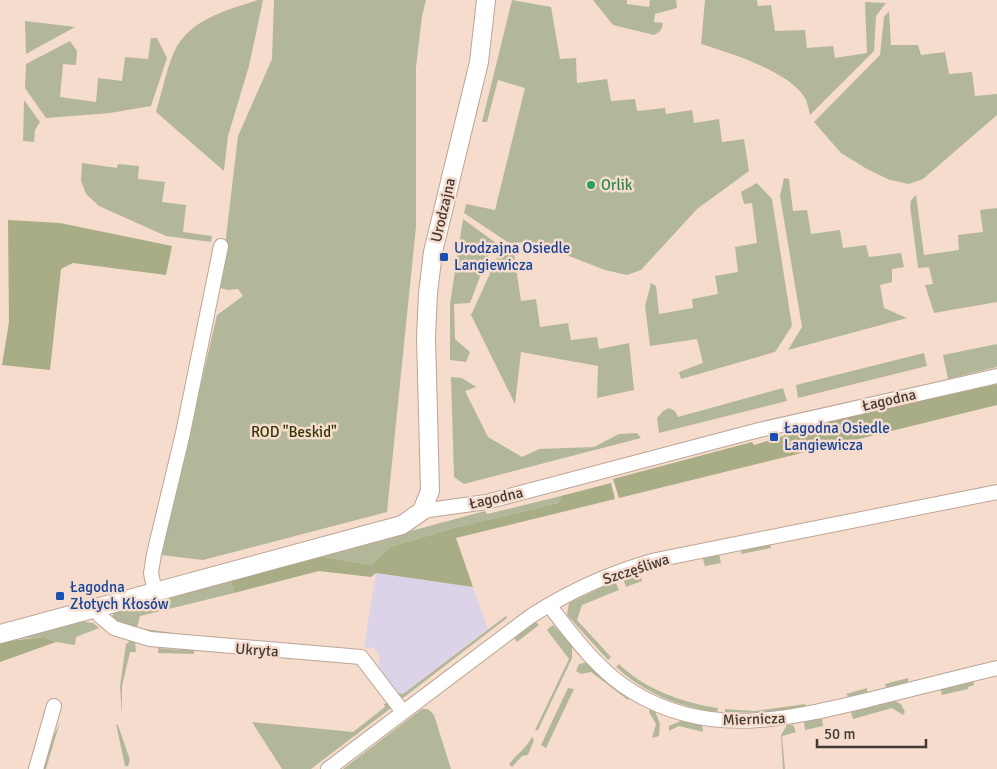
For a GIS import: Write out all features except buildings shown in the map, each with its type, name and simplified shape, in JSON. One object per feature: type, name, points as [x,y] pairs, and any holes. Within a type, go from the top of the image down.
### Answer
[{"type":"street","name":"Urodzajna","points":[[422,511],[430,491],[426,338],[428,293],[434,252],[479,62],[486,0]]},
{"type":"street","points":[[155,592],[151,573],[154,554],[183,433],[221,246]]},
{"type":"street","name":"Łagodna","points":[[0,634],[402,525],[422,511],[486,502],[758,430],[997,376]]},
{"type":"street","name":"Szczęśliwa","points":[[328,769],[548,605],[608,576],[656,560],[997,492]]},
{"type":"street","name":"Miernicza","points":[[548,605],[586,650],[616,680],[631,691],[669,710],[714,720],[758,721],[795,718],[997,668]]},
{"type":"street","name":"Ukryta","points":[[96,608],[100,616],[114,628],[150,639],[361,657],[403,712]]},
{"type":"street","points":[[36,769],[54,706]]},
{"type":"shaded area","points":[[376,573],[473,587],[488,629],[403,694],[394,692],[378,670],[380,657],[374,648],[364,647]]},
{"type":"green space","points":[[258,0],[263,0],[249,66],[228,136],[224,171],[156,112],[174,52],[189,31],[210,17]]},
{"type":"green space","name":"ROD \"Beskid\"","points":[[274,0],[426,0],[422,16],[416,67],[416,226],[387,512],[203,560],[161,555],[217,315],[243,296],[238,289],[228,290],[220,288],[238,136],[272,59]]},
{"type":"green space","points":[[512,0],[551,7],[560,59],[576,58],[577,83],[607,79],[611,101],[635,99],[637,111],[665,108],[666,114],[692,110],[694,123],[719,119],[722,142],[744,139],[749,171],[697,209],[641,270],[627,275],[605,270],[533,242],[509,243],[464,213],[466,204],[495,210],[525,88],[498,80],[487,122],[482,122]]},
{"type":"green space","points":[[593,0],[627,0],[627,4],[649,7],[650,0],[676,0],[677,8],[655,14],[654,22],[663,23],[660,31],[654,35],[613,25]]},
{"type":"green space","points":[[705,0],[757,0],[758,6],[771,5],[775,31],[805,30],[807,48],[833,46],[835,58],[867,53],[865,2],[886,3],[876,16],[874,51],[810,115],[806,100],[799,90],[788,81],[743,58],[701,44]]},
{"type":"green space","points":[[889,11],[891,45],[918,45],[921,55],[945,52],[949,74],[972,72],[975,96],[997,94],[997,115],[923,179],[909,184],[890,180],[841,153],[814,122],[880,55],[884,17]]},
{"type":"green space","points":[[25,21],[75,27],[26,54]]},
{"type":"green space","points":[[151,38],[157,38],[167,58],[151,106],[110,113],[46,118],[25,88],[26,64],[70,41],[77,51],[76,65],[63,64],[60,97],[96,102],[98,78],[122,81],[125,57],[148,59]]},
{"type":"green space","points":[[24,100],[40,122],[35,130],[34,142],[23,141]]},
{"type":"green space","points":[[82,163],[117,168],[118,164],[139,166],[138,179],[165,182],[162,202],[186,205],[183,232],[212,236],[211,242],[166,236],[99,206],[86,194],[81,181]]},
{"type":"green space","points":[[784,178],[789,179],[793,211],[807,210],[811,234],[840,230],[843,248],[866,245],[869,257],[901,253],[904,267],[892,269],[892,282],[880,285],[884,308],[907,318],[788,350],[802,327],[780,196]]},
{"type":"green space","points":[[757,183],[772,199],[792,326],[775,352],[681,379],[679,372],[703,363],[697,339],[650,346],[645,306],[651,283],[656,286],[659,314],[693,308],[692,299],[718,294],[715,276],[738,272],[735,247],[757,243],[752,203],[744,204],[741,192]]},
{"type":"green space","points":[[916,195],[924,255],[959,250],[958,235],[983,232],[980,210],[997,208],[997,302],[934,313],[925,285],[933,284],[929,267],[918,268],[910,206],[911,200]]},
{"type":"green space","points":[[463,219],[496,243],[487,258],[470,303],[454,304],[455,339],[470,352],[466,362],[450,360],[450,304]]},
{"type":"green space","points":[[8,220],[60,223],[172,246],[166,275],[73,263],[61,269],[50,370],[2,365],[9,322]]},
{"type":"green space","points":[[499,254],[514,254],[521,301],[536,299],[540,327],[568,323],[571,340],[597,337],[599,349],[629,343],[634,390],[597,398],[598,366],[521,352],[515,404],[471,315]]},
{"type":"green space","points":[[997,344],[997,367],[948,379],[943,355]]},
{"type":"green space","points":[[924,353],[927,366],[798,398],[796,385]]},
{"type":"green space","points":[[451,377],[462,378],[476,387],[465,391],[488,437],[522,457],[539,449],[594,447],[619,434],[637,433],[641,438],[464,484],[454,477]]},
{"type":"green space","points":[[997,384],[997,405],[619,498],[613,479],[752,442],[754,445],[784,436],[784,433],[870,411]]},
{"type":"green space","points":[[783,388],[787,401],[659,433],[657,418],[663,411],[669,408],[675,411],[678,417]]},
{"type":"green space","points":[[611,483],[615,499],[456,538],[473,587],[376,573],[371,577],[319,571],[234,593],[231,580],[318,556],[371,565],[390,547],[453,528],[558,503],[561,496]]},
{"type":"green space","points":[[561,496],[558,503],[453,528],[390,547],[371,565],[318,556],[485,511],[487,514]]},
{"type":"green space","points":[[770,543],[771,548],[741,554],[742,549]]},
{"type":"green space","points":[[719,554],[721,563],[705,566],[703,559],[694,559]]},
{"type":"green space","points":[[640,572],[642,581],[626,587],[623,578]]},
{"type":"green space","points":[[231,580],[234,593],[140,616],[137,628],[174,633],[174,639],[119,624],[112,616],[115,611]]},
{"type":"green space","points":[[615,581],[619,590],[582,605],[577,620],[611,657],[608,660],[567,615],[569,603]]},
{"type":"green space","points":[[506,616],[507,618],[403,698],[394,692],[403,694]]},
{"type":"green space","points":[[78,621],[93,623],[99,628],[76,637],[75,645],[56,642],[44,637],[8,640]]},
{"type":"green space","points":[[536,622],[539,625],[517,642],[514,638]]},
{"type":"green space","points":[[553,625],[572,645],[572,658],[538,730],[535,730],[569,659],[547,630]]},
{"type":"green space","points":[[44,637],[56,642],[0,662],[0,642]]},
{"type":"green space","points":[[131,640],[135,641],[136,652],[130,652],[122,686],[122,716],[120,686],[126,644]]},
{"type":"green space","points":[[180,647],[194,648],[194,654],[158,653],[158,648],[179,650]]},
{"type":"green space","points":[[588,662],[629,698],[628,700],[591,672],[581,674],[576,671],[579,664]]},
{"type":"green space","points":[[619,664],[652,688],[691,703],[718,708],[717,712],[689,707],[650,691],[616,667]]},
{"type":"green space","points":[[908,678],[908,682],[886,688],[885,684]]},
{"type":"green space","points":[[973,680],[974,685],[968,687],[968,689],[942,695],[940,688]]},
{"type":"green space","points":[[568,688],[574,689],[546,748],[541,745]]},
{"type":"green space","points":[[867,688],[867,693],[849,697],[846,694]]},
{"type":"green space","points":[[895,701],[901,704],[905,712],[903,715],[892,708],[853,719],[851,712]]},
{"type":"green space","points":[[390,702],[391,708],[311,769],[282,769],[252,722],[353,732],[385,707],[384,704]]},
{"type":"green space","points":[[805,704],[806,708],[772,713],[725,712],[725,709],[754,711]]},
{"type":"green space","points":[[422,709],[428,709],[434,715],[451,769],[343,769]]},
{"type":"green space","points":[[650,709],[655,711],[660,724],[659,736],[652,738],[656,724],[649,712]]},
{"type":"green space","points":[[822,718],[823,726],[805,730],[804,722]]},
{"type":"green space","points":[[683,720],[702,724],[703,732],[679,726],[669,731],[669,726]]},
{"type":"green space","points":[[60,722],[46,769],[42,769],[51,742]]},
{"type":"green space","points":[[116,724],[118,725],[130,760],[128,766],[125,766]]},
{"type":"green space","points":[[787,725],[793,725],[796,732],[782,736],[785,769],[783,769],[781,735]]},
{"type":"green space","points":[[532,737],[534,740],[528,755],[522,756],[512,767],[509,764]]},
{"type":"place","name":"Orlik","points":[[591,185]]},
{"type":"place","name":"Urodzajna Osiedle Langiewicza","points":[[444,257]]},
{"type":"place","name":"Łagodna Osiedle Langiewicza","points":[[774,437]]},
{"type":"place","name":"Łagodna Złotych Kłosów","points":[[60,596]]}]
